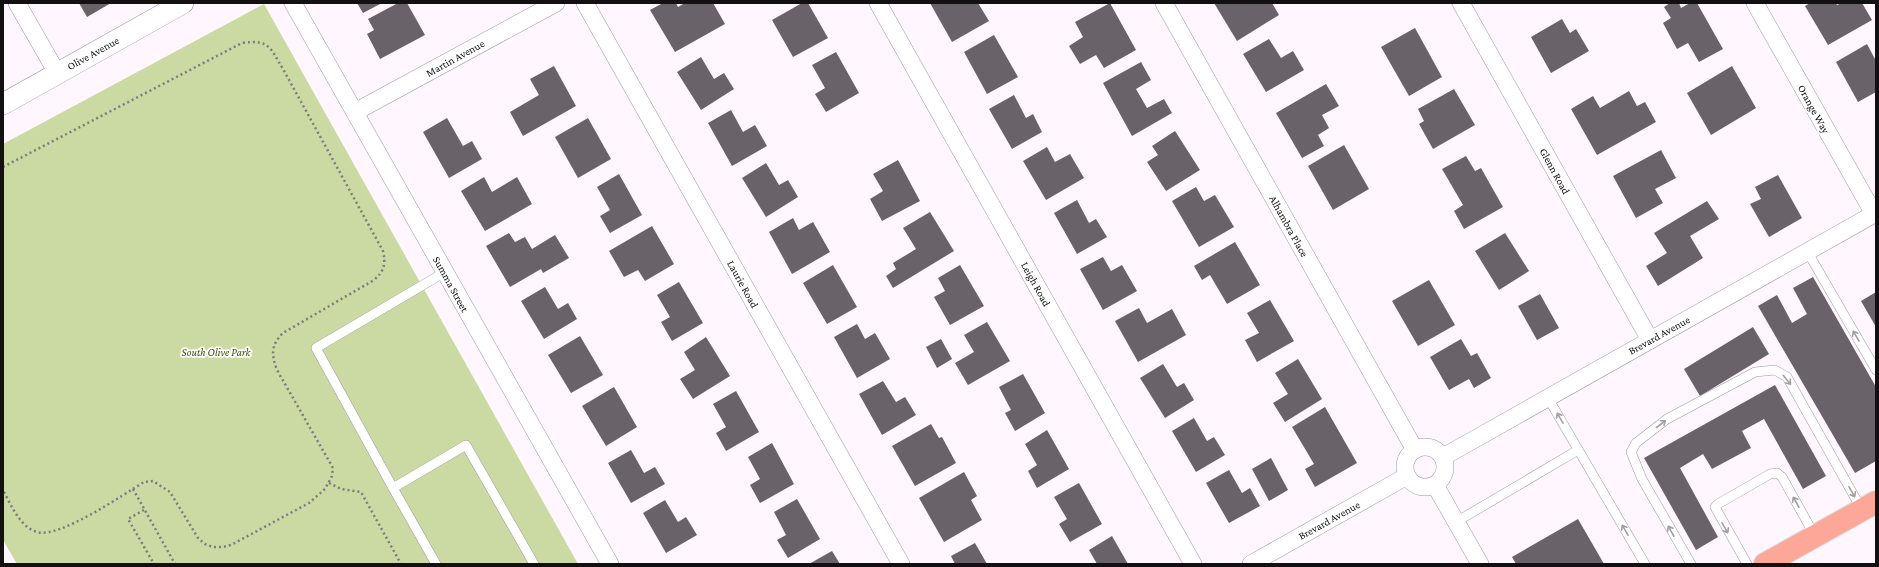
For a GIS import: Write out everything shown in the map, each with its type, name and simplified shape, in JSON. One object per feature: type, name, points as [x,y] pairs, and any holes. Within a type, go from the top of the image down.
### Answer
[{"type":"main road","points":[[1765,564],[1869,506]]},
{"type":"street","points":[[17,3],[57,73]]},
{"type":"street","name":"Olive Avenue","points":[[3,104],[183,3]]},
{"type":"street","name":"Summa Street","points":[[293,3],[610,564]]},
{"type":"street","name":"Martin Avenue","points":[[355,112],[556,3]]},
{"type":"street","name":"Laurie Road","points":[[585,3],[901,564]]},
{"type":"street","name":"Leigh Road","points":[[878,3],[1193,564]]},
{"type":"street","name":"Alhambra Place","points":[[1164,3],[1415,450]]},
{"type":"street","name":"Glenn Road","points":[[1461,3],[1650,340]]},
{"type":"street","name":"Orange Way","points":[[1755,3],[1875,214]]},
{"type":"street","name":"Brevard Avenue","points":[[1443,457],[1875,214]]},
{"type":"street","points":[[1427,447],[1433,449],[1443,457],[1445,463],[1444,476],[1435,486],[1422,488],[1416,486],[1407,476],[1405,464],[1407,459],[1415,450],[1427,447]]},
{"type":"street","name":"Brevard Avenue","points":[[1251,564],[1407,476]]},
{"type":"street","points":[[1435,486],[1480,564]]},
{"type":"lane","points":[[1807,251],[1876,370]]},
{"type":"lane","points":[[436,564],[316,348],[445,272]]},
{"type":"lane","points":[[1691,564],[1642,479],[1631,452],[1636,443],[1667,419],[1755,372],[1775,370],[1787,377],[1869,506]]},
{"type":"lane","points":[[1548,398],[1645,564]]},
{"type":"lane","points":[[393,488],[466,445],[534,564]]},
{"type":"lane","points":[[1456,522],[1578,450]]},
{"type":"lane","points":[[1747,564],[1715,507],[1770,474],[1777,473],[1782,477],[1815,536]]},
{"type":"path","points":[[3,167],[242,43],[262,42],[270,48],[383,251],[386,263],[382,273],[374,280],[283,333],[276,340],[272,348],[272,358],[277,370],[333,468],[329,483],[325,489],[309,503],[231,545],[218,547],[205,544],[198,538],[170,492],[163,486],[153,481],[144,482],[67,527],[48,533],[38,533],[21,521],[3,490]]},
{"type":"path","points":[[329,483],[341,489],[361,492],[402,564]]},
{"type":"path","points":[[133,489],[175,564]]},
{"type":"path","points":[[144,510],[128,519],[154,564]]},
{"type":"green space","name":"South Olive Park","points":[[264,4],[578,564],[17,564],[3,540],[3,144]]},
{"type":"building","points":[[79,3],[111,3],[87,17]]},
{"type":"building","points":[[357,3],[382,3],[363,13]]},
{"type":"building","points":[[398,3],[407,3],[425,35],[380,59],[367,34],[374,30],[368,19]]},
{"type":"building","points":[[663,3],[676,3],[678,7],[685,3],[713,3],[725,24],[675,52],[650,10]]},
{"type":"building","points":[[802,3],[808,3],[828,38],[793,57],[772,20]]},
{"type":"building","points":[[930,3],[978,3],[989,21],[952,42]]},
{"type":"building","points":[[1110,3],[1136,50],[1104,68],[1096,55],[1080,64],[1069,46],[1083,37],[1075,22]]},
{"type":"building","points":[[1214,3],[1272,3],[1279,15],[1237,41]]},
{"type":"building","points":[[1670,3],[1679,3],[1681,8],[1690,3],[1697,3],[1723,49],[1699,62],[1688,43],[1677,49],[1663,23],[1671,18],[1664,7]]},
{"type":"building","points":[[1810,3],[1836,3],[1837,5],[1841,3],[1862,3],[1872,20],[1828,45],[1805,6]]},
{"type":"building","points":[[1562,19],[1570,33],[1576,29],[1589,51],[1551,73],[1531,37]]},
{"type":"building","points":[[1415,28],[1442,77],[1409,96],[1381,47]]},
{"type":"building","points":[[994,35],[1018,77],[987,94],[964,52]]},
{"type":"building","points":[[1269,39],[1281,58],[1293,51],[1304,70],[1266,92],[1243,54]]},
{"type":"building","points":[[1867,44],[1876,61],[1876,92],[1858,102],[1836,62]]},
{"type":"building","points":[[836,52],[859,93],[826,112],[815,94],[825,88],[812,65]]},
{"type":"building","points":[[701,57],[714,79],[724,73],[734,89],[701,110],[677,72]]},
{"type":"building","points":[[1141,62],[1151,80],[1136,89],[1147,108],[1164,99],[1172,113],[1132,136],[1103,83]]},
{"type":"building","points":[[554,66],[576,106],[523,136],[510,112],[539,95],[530,79]]},
{"type":"building","points":[[1732,66],[1756,108],[1711,135],[1687,93]]},
{"type":"building","points":[[1326,84],[1339,106],[1322,115],[1329,128],[1318,135],[1324,146],[1302,158],[1276,113]]},
{"type":"building","points":[[1454,89],[1475,125],[1433,149],[1419,124],[1424,121],[1418,109]]},
{"type":"building","points":[[1629,91],[1637,106],[1645,102],[1656,122],[1597,155],[1571,109],[1593,96],[1600,108]]},
{"type":"building","points":[[1014,95],[1026,118],[1033,114],[1042,132],[1012,149],[989,109]]},
{"type":"building","points":[[731,110],[743,132],[755,125],[767,146],[732,166],[708,123]]},
{"type":"building","points":[[447,118],[463,146],[472,141],[482,159],[449,178],[423,132]]},
{"type":"building","points":[[588,118],[611,159],[578,178],[555,137]]},
{"type":"building","points":[[1175,131],[1200,170],[1166,191],[1147,162],[1158,155],[1152,146]]},
{"type":"building","points":[[1344,145],[1369,189],[1333,210],[1308,166]]},
{"type":"building","points":[[1047,147],[1055,162],[1070,154],[1084,178],[1046,200],[1023,161]]},
{"type":"building","points":[[1661,150],[1676,178],[1655,189],[1663,203],[1636,218],[1613,176]]},
{"type":"building","points":[[1466,156],[1475,171],[1481,168],[1503,207],[1464,229],[1454,211],[1463,205],[1442,169]]},
{"type":"building","points":[[898,160],[920,201],[882,221],[870,199],[883,191],[873,174]]},
{"type":"building","points":[[766,163],[779,185],[788,180],[798,197],[766,217],[742,178]]},
{"type":"building","points":[[619,174],[642,215],[610,233],[600,216],[610,210],[597,187]]},
{"type":"building","points":[[1778,175],[1802,218],[1769,237],[1750,204],[1761,199],[1755,187]]},
{"type":"building","points":[[484,177],[492,192],[517,177],[532,204],[485,231],[461,191]]},
{"type":"building","points":[[1196,187],[1204,201],[1215,195],[1234,227],[1199,247],[1172,201]]},
{"type":"building","points":[[1077,200],[1089,223],[1096,219],[1107,237],[1077,254],[1054,213]]},
{"type":"building","points":[[1707,201],[1719,219],[1690,236],[1703,258],[1658,286],[1646,266],[1667,253],[1654,233]]},
{"type":"building","points":[[930,212],[954,251],[893,288],[886,276],[896,269],[893,263],[916,249],[903,228]]},
{"type":"building","points":[[793,218],[799,230],[813,222],[830,252],[792,274],[769,232]]},
{"type":"building","points":[[652,226],[674,264],[645,281],[638,270],[624,277],[609,251]]},
{"type":"building","points":[[509,233],[515,242],[525,237],[532,249],[555,235],[569,258],[543,273],[541,269],[510,287],[486,246]]},
{"type":"building","points":[[1505,233],[1529,271],[1499,290],[1475,251]]},
{"type":"building","points":[[1235,242],[1260,285],[1227,304],[1210,275],[1202,280],[1194,266]]},
{"type":"building","points":[[1103,257],[1111,271],[1122,265],[1137,291],[1103,310],[1080,269]]},
{"type":"building","points":[[833,265],[857,307],[827,324],[803,283]]},
{"type":"building","points":[[960,265],[984,306],[950,325],[934,297],[945,291],[938,278]]},
{"type":"building","points":[[1813,277],[1876,387],[1876,461],[1855,473],[1758,306],[1777,295],[1792,323],[1807,314],[1793,288]]},
{"type":"building","points":[[1429,280],[1455,325],[1418,346],[1392,301]]},
{"type":"building","points":[[679,282],[703,323],[672,341],[661,322],[670,317],[657,295]]},
{"type":"building","points":[[545,287],[558,309],[568,303],[577,319],[544,339],[521,301]]},
{"type":"building","points":[[1876,292],[1876,327],[1861,301]]},
{"type":"building","points":[[1540,294],[1559,328],[1537,340],[1518,306]]},
{"type":"building","points":[[1270,300],[1294,341],[1257,362],[1245,340],[1259,333],[1247,313]]},
{"type":"building","points":[[1139,308],[1147,323],[1172,309],[1186,335],[1138,362],[1115,321]]},
{"type":"building","points":[[987,322],[1010,361],[968,385],[955,363],[974,352],[964,335]]},
{"type":"building","points":[[857,324],[865,339],[875,333],[890,359],[857,378],[834,337]]},
{"type":"building","points":[[1753,327],[1769,354],[1700,396],[1684,369]]},
{"type":"building","points":[[580,336],[603,375],[571,393],[548,355]]},
{"type":"building","points":[[706,337],[730,376],[693,399],[680,379],[695,370],[684,352]]},
{"type":"building","points":[[941,339],[952,359],[937,368],[926,347]]},
{"type":"building","points":[[1461,339],[1471,356],[1477,353],[1491,378],[1474,388],[1469,379],[1449,390],[1430,357]]},
{"type":"building","points":[[1298,359],[1322,399],[1285,422],[1273,403],[1288,394],[1275,373]]},
{"type":"building","points":[[1163,364],[1177,387],[1184,383],[1194,400],[1165,418],[1140,378]]},
{"type":"building","points":[[1023,374],[1045,413],[1015,431],[1005,413],[1011,410],[999,387]]},
{"type":"building","points":[[883,381],[896,402],[905,397],[916,415],[882,435],[859,394]]},
{"type":"building","points":[[1775,385],[1826,476],[1803,489],[1764,419],[1742,431],[1751,448],[1712,469],[1703,454],[1680,468],[1718,537],[1696,550],[1644,458]]},
{"type":"building","points":[[614,387],[637,427],[606,446],[582,406]]},
{"type":"building","points":[[736,391],[759,432],[726,451],[716,433],[726,427],[713,404]]},
{"type":"building","points":[[1325,407],[1357,463],[1315,487],[1305,469],[1314,464],[1292,427]]},
{"type":"building","points":[[1194,418],[1207,441],[1214,437],[1225,455],[1196,472],[1172,431]]},
{"type":"building","points":[[931,424],[939,438],[942,437],[956,463],[915,486],[892,446]]},
{"type":"building","points":[[1047,430],[1069,469],[1037,488],[1028,471],[1037,465],[1025,444]]},
{"type":"building","points":[[772,443],[794,484],[760,503],[750,485],[760,479],[748,457]]},
{"type":"building","points":[[631,450],[644,473],[655,467],[665,484],[631,503],[608,463]]},
{"type":"building","points":[[1271,458],[1288,490],[1269,501],[1252,469]]},
{"type":"building","points":[[1229,470],[1242,493],[1250,488],[1260,506],[1229,523],[1206,483]]},
{"type":"building","points":[[964,472],[977,496],[971,500],[982,520],[944,542],[919,498]]},
{"type":"building","points":[[1079,483],[1102,524],[1070,542],[1059,524],[1067,519],[1054,497]]},
{"type":"building","points":[[797,499],[820,539],[788,558],[777,540],[786,535],[774,512]]},
{"type":"building","points":[[665,500],[678,522],[686,517],[697,535],[666,553],[643,513]]},
{"type":"building","points":[[1578,519],[1604,564],[1516,564],[1512,557]]},
{"type":"building","points":[[1112,536],[1128,564],[1097,564],[1089,550]]},
{"type":"building","points":[[975,543],[987,564],[955,564],[951,556]]},
{"type":"building","points":[[832,551],[840,564],[809,564]]}]
